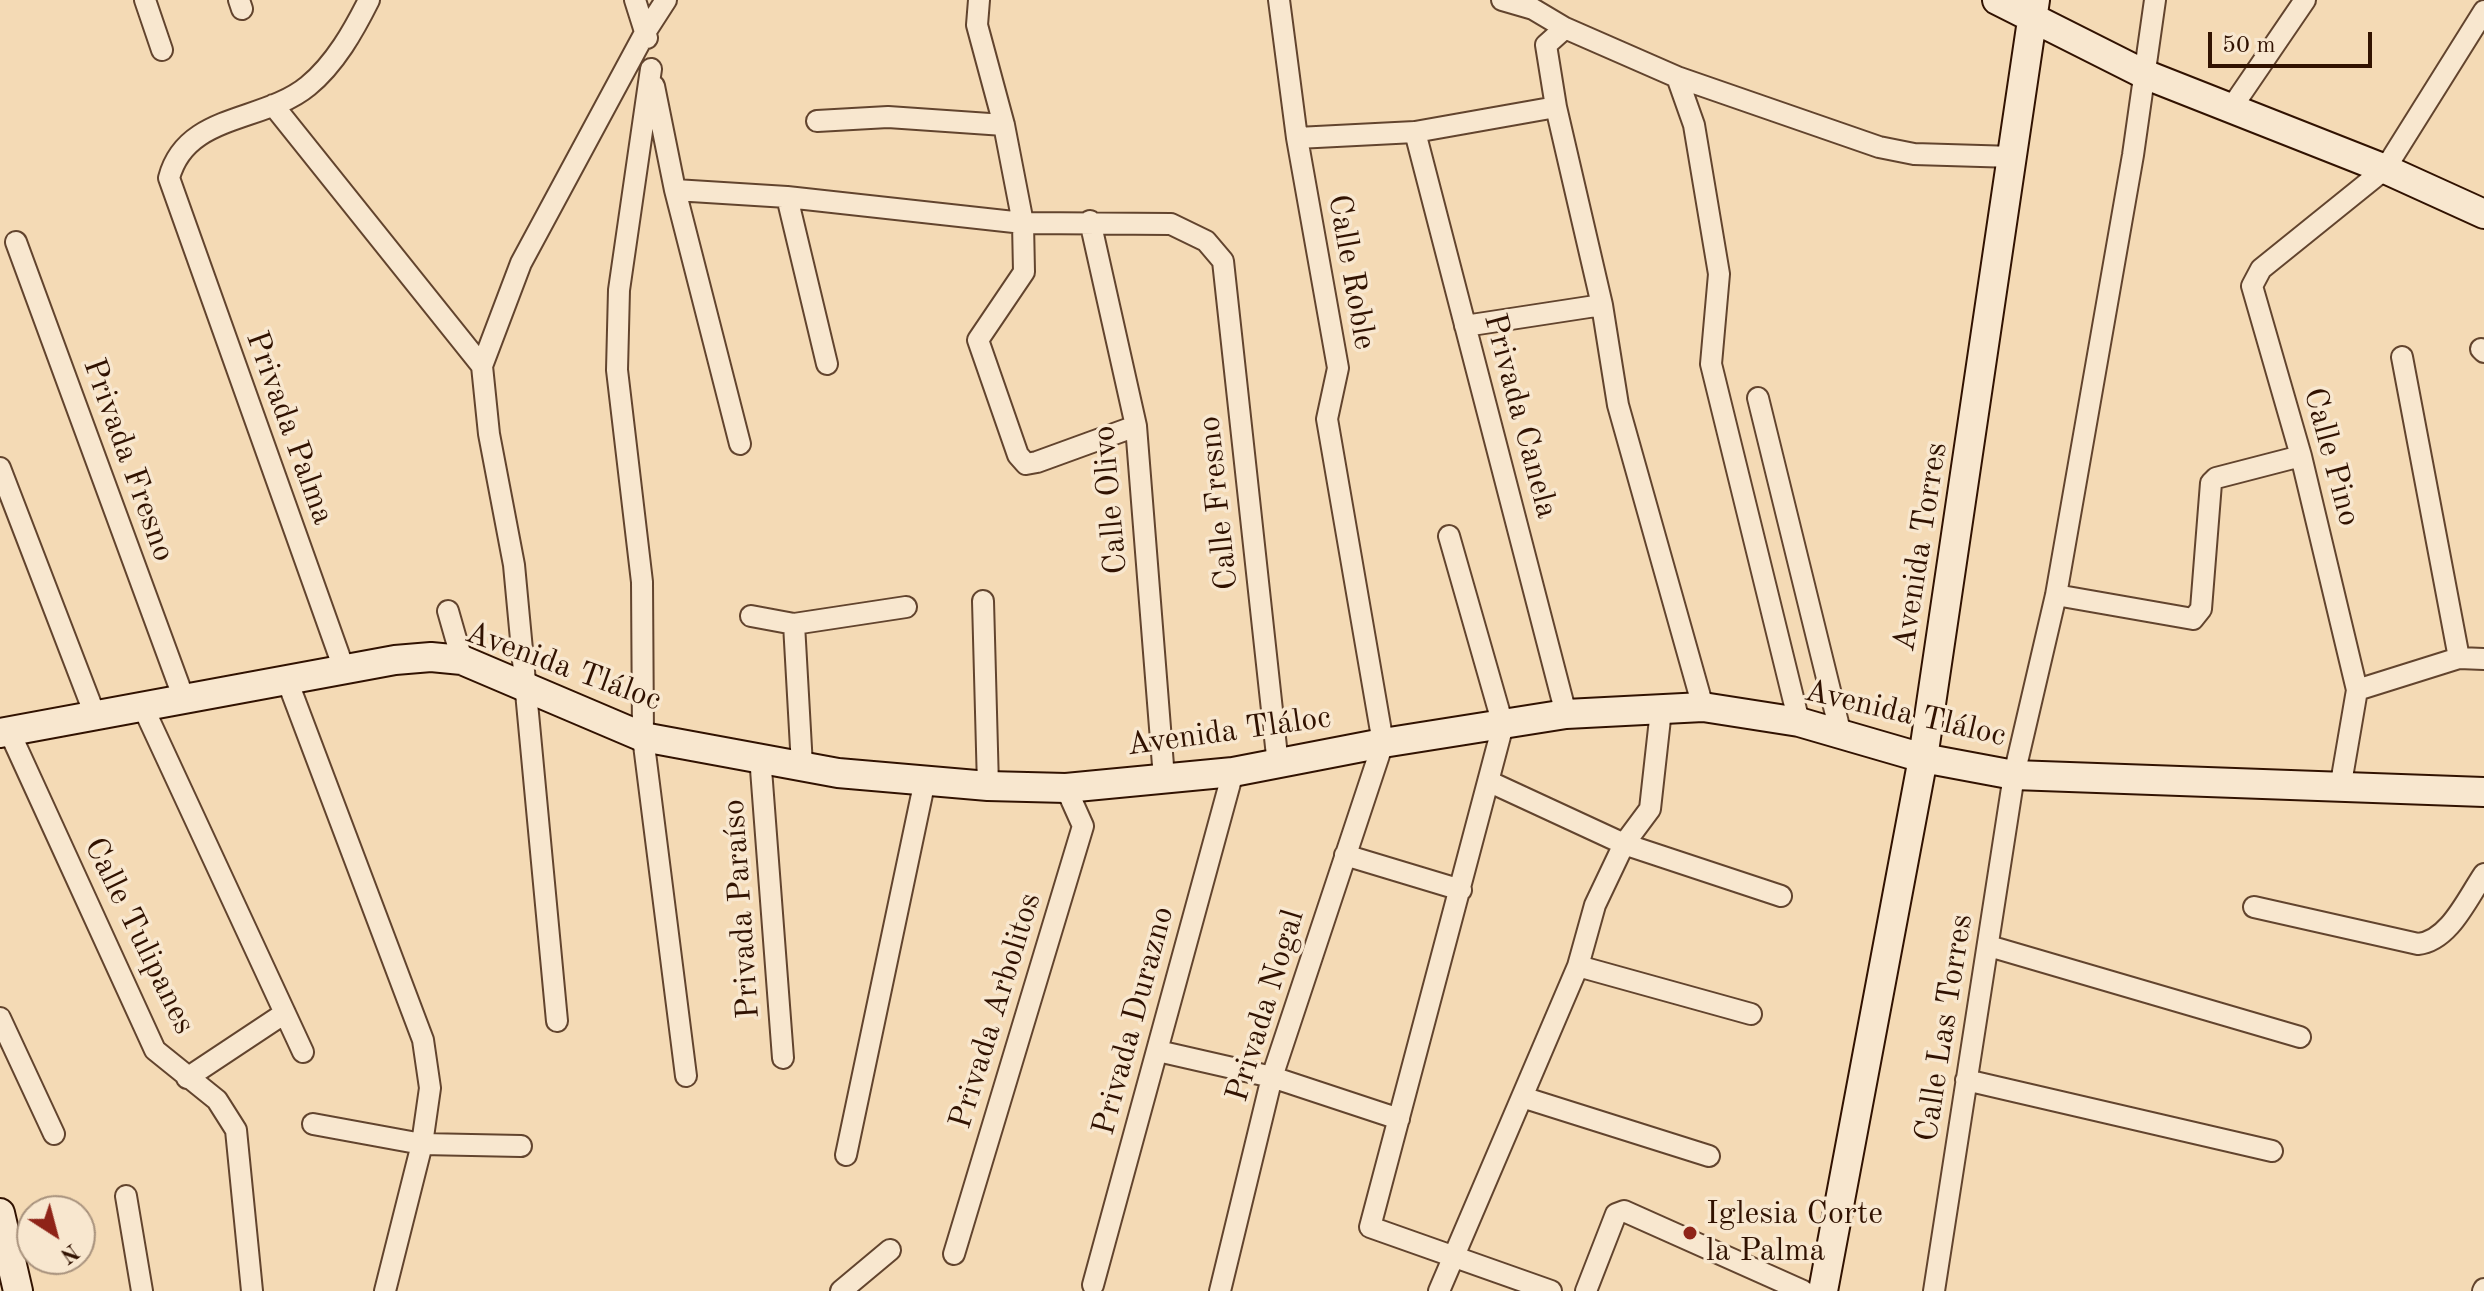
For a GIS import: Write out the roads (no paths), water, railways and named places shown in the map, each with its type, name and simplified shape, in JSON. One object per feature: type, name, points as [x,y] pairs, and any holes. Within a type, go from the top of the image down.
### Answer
[{"type":"main road","points":[[1997,0],[2034,10],[2144,74],[2385,169],[2484,214]]},
{"type":"main road","name":"Avenida Torres","points":[[1823,1291],[1923,758],[2034,10]]},
{"type":"main road","name":"Avenida Tláloc","points":[[4,732],[395,660],[431,657],[462,660],[643,737],[760,756],[838,773],[988,786],[1066,788],[1233,772],[1383,743],[1566,714],[1703,707],[1799,722],[1923,758],[2014,775],[2484,792]]},
{"type":"main road","points":[[0,1213],[18,1291]]},
{"type":"street","points":[[145,0],[162,50]]},
{"type":"street","name":"Privada Palma","points":[[344,669],[169,178],[175,156],[191,139],[273,105],[308,86],[351,36],[369,0]]},
{"type":"street","points":[[635,0],[646,31],[675,190],[740,444]]},
{"type":"street","points":[[557,1021],[514,565],[489,434],[482,366],[521,263],[646,31],[666,0]]},
{"type":"street","points":[[979,0],[977,25],[1004,125],[1023,223],[1024,272],[978,340],[1018,455],[1026,464],[1037,462],[1136,426]]},
{"type":"street","name":"Calle Roble","points":[[1279,0],[1297,138],[1338,368],[1327,419],[1383,743]]},
{"type":"street","points":[[1502,0],[1533,9],[1565,28],[1677,77],[1879,147],[1914,154],[2014,157]]},
{"type":"street","name":"Calle Las Torres","points":[[1934,1291],[2014,775],[2056,595],[2155,0]]},
{"type":"street","points":[[2232,107],[2305,0]]},
{"type":"street","name":"Calle Pino","points":[[2357,690],[2301,456],[2252,286],[2261,269],[2385,169],[2484,11]]},
{"type":"street","points":[[1565,28],[1546,45],[1556,107],[1602,305],[1618,405],[1703,707]]},
{"type":"street","points":[[651,69],[619,290],[617,370],[642,582],[643,737],[686,1076]]},
{"type":"street","points":[[1677,77],[1694,125],[1719,274],[1711,364],[1799,722]]},
{"type":"street","points":[[273,105],[482,366]]},
{"type":"street","points":[[1297,138],[1415,132],[1556,107]]},
{"type":"street","points":[[817,121],[888,117],[1004,125]]},
{"type":"street","name":"Privada Canela","points":[[1415,132],[1566,714]]},
{"type":"street","points":[[675,190],[787,197],[1023,223],[1090,221]]},
{"type":"street","points":[[787,197],[827,364]]},
{"type":"street","name":"Calle Fresno","points":[[1090,221],[1171,224],[1206,241],[1223,261],[1278,765]]},
{"type":"street","name":"Calle Olivo","points":[[1090,221],[1136,426],[1164,778]]},
{"type":"street","name":"Privada Fresno","points":[[16,242],[184,699]]},
{"type":"street","points":[[1465,326],[1602,305]]},
{"type":"street","points":[[2402,357],[2459,658]]},
{"type":"street","points":[[1758,398],[1841,735]]},
{"type":"street","points":[[2056,595],[2193,619],[2198,615],[2211,483],[2216,478],[2301,456]]},
{"type":"street","points":[[0,468],[95,715]]},
{"type":"street","points":[[1449,536],[1503,725],[1370,1227],[1551,1291]]},
{"type":"street","points":[[983,601],[988,786]]},
{"type":"street","points":[[751,616],[794,624],[906,607]]},
{"type":"street","points":[[448,611],[462,660]]},
{"type":"street","points":[[794,624],[802,766]]},
{"type":"street","points":[[2340,789],[2357,690],[2459,658],[2484,659]]},
{"type":"street","points":[[287,680],[423,1040],[430,1088],[422,1144],[385,1291]]},
{"type":"street","points":[[143,707],[303,1052]]},
{"type":"street","points":[[1439,1291],[1578,966],[1595,905],[1624,844],[1650,809],[1661,710]]},
{"type":"street","name":"Calle Tulipanes","points":[[4,732],[155,1050],[217,1100],[236,1130],[252,1291]]},
{"type":"street","name":"Privada Nogal","points":[[1220,1291],[1272,1077],[1383,743]]},
{"type":"street","name":"Privada Paraíso","points":[[760,756],[783,1058]]},
{"type":"street","name":"Privada Durazno","points":[[1093,1285],[1233,772]]},
{"type":"street","points":[[846,1155],[925,780]]},
{"type":"street","points":[[1490,782],[1624,844],[1781,896]]},
{"type":"street","name":"Privada Arbolitos","points":[[954,1254],[1083,826],[1066,788]]},
{"type":"street","points":[[1345,855],[1461,890]]},
{"type":"street","points":[[2254,907],[2418,944],[2432,943],[2442,935],[2484,874]]},
{"type":"street","points":[[1989,946],[2300,1037]]},
{"type":"street","points":[[1578,966],[1751,1014]]},
{"type":"street","points":[[187,1078],[285,1013]]},
{"type":"street","points":[[0,1018],[54,1134]]},
{"type":"street","points":[[1158,1051],[1272,1077],[1399,1119]]},
{"type":"street","points":[[1966,1080],[2272,1151]]},
{"type":"street","points":[[1522,1097],[1709,1156]]},
{"type":"street","points":[[313,1124],[422,1144],[521,1146]]},
{"type":"street","points":[[126,1196],[142,1291]]},
{"type":"street","points":[[1586,1291],[1616,1214],[1624,1211],[1803,1291]]},
{"type":"street","points":[[841,1291],[890,1250]]},
{"type":"place","name":"Iglesia Corte la Palma","points":[[1690,1233]]}]
